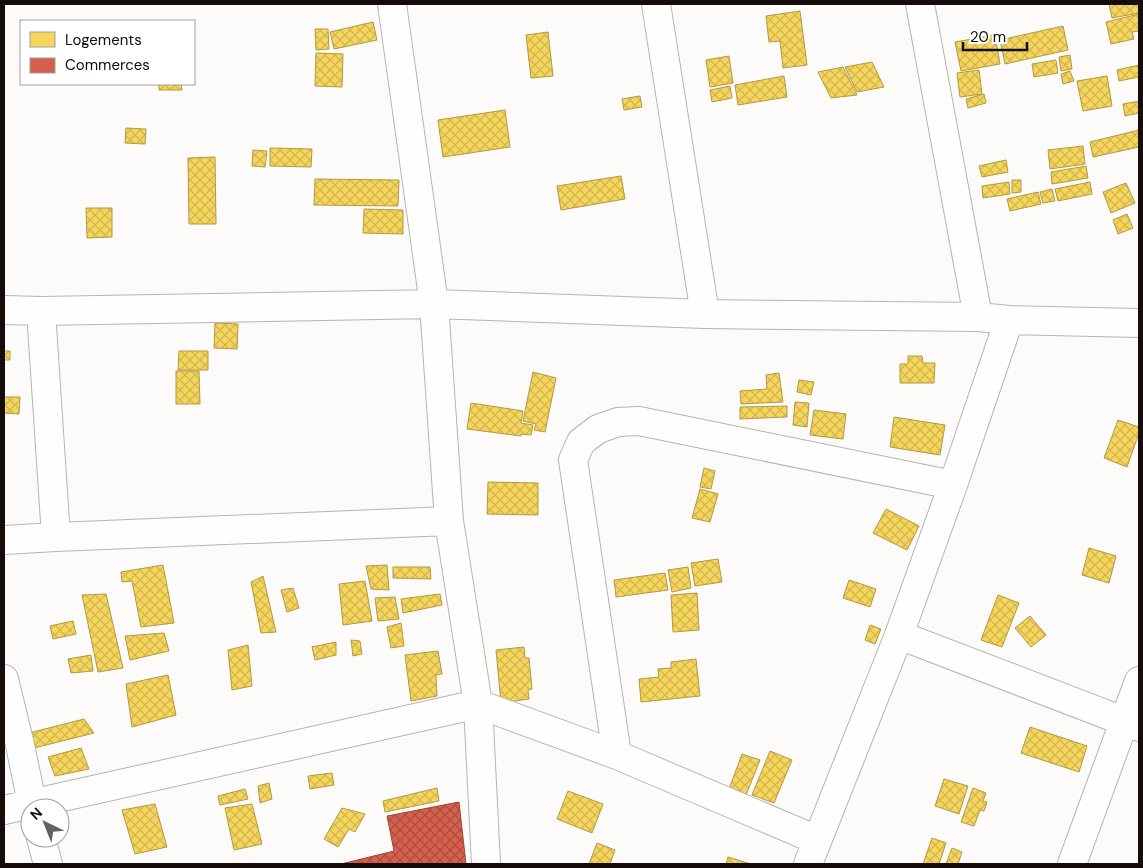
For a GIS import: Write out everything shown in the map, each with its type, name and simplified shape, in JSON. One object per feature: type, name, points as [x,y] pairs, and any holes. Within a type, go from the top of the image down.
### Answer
[{"type":"street","points":[[392,4],[434,304],[449,521],[478,704],[486,864]]},
{"type":"street","points":[[656,4],[705,314]]},
{"type":"street","points":[[920,4],[978,317]]},
{"type":"street","points":[[4,310],[41,311],[434,304],[705,314],[978,317],[1009,320],[1139,323]]},
{"type":"street","points":[[41,311],[56,537]]},
{"type":"street","points":[[68,798],[478,704],[617,755],[813,852],[899,635],[953,485],[1009,320]]},
{"type":"street","points":[[617,755],[573,460],[580,442],[598,429],[618,422],[639,421],[953,485]]},
{"type":"street","points":[[4,540],[449,521]]},
{"type":"street","points":[[899,635],[1132,724]]},
{"type":"street","points":[[4,679],[31,798]]},
{"type":"street","points":[[1072,864],[1132,724],[1139,681]]},
{"type":"street","points":[[4,810],[20,808]]},
{"type":"street","points":[[44,848],[48,864]]},
{"type":"building: Logements","points":[[1109,4],[1139,4],[1139,13],[1112,18]]},
{"type":"building: Logements","points":[[800,11],[807,65],[783,68],[780,41],[769,42],[766,16]]},
{"type":"building: Logements","points":[[1139,14],[1139,31],[1132,32],[1134,39],[1111,44],[1106,22]]},
{"type":"building: Logements","points":[[373,22],[377,40],[334,49],[330,32]]},
{"type":"building: Logements","points":[[1063,26],[1068,50],[1005,64],[1000,40]]},
{"type":"building: Logements","points":[[315,29],[328,29],[329,49],[316,50]]},
{"type":"building: Logements","points":[[548,32],[553,76],[531,78],[526,35]]},
{"type":"building: Logements","points":[[995,35],[1000,64],[961,71],[955,42]]},
{"type":"building: Logements","points":[[316,53],[343,54],[342,87],[315,86]]},
{"type":"building: Logements","points":[[1070,55],[1072,69],[1061,71],[1059,57]]},
{"type":"building: Logements","points":[[729,56],[733,83],[710,87],[706,60]]},
{"type":"building: Logements","points":[[1056,60],[1058,73],[1034,77],[1032,64]]},
{"type":"building: Logements","points":[[872,62],[884,87],[857,92],[845,67]]},
{"type":"building: Logements","points":[[1139,65],[1139,77],[1119,81],[1117,70]]},
{"type":"building: Logements","points":[[843,67],[857,95],[831,98],[818,72]]},
{"type":"building: Logements","points":[[979,70],[982,94],[960,97],[957,73]]},
{"type":"building: Logements","points":[[1070,71],[1074,81],[1063,84],[1061,74]]},
{"type":"building: Logements","points":[[784,76],[787,97],[738,105],[735,85]]},
{"type":"building: Logements","points":[[1107,76],[1112,106],[1083,111],[1077,81]]},
{"type":"building: Logements","points":[[159,85],[181,85],[182,90],[159,90]]},
{"type":"building: Logements","points":[[730,86],[732,98],[712,102],[710,90]]},
{"type":"building: Logements","points":[[984,94],[986,103],[968,108],[966,99]]},
{"type":"building: Logements","points":[[640,96],[642,107],[624,110],[622,99]]},
{"type":"building: Logements","points":[[1139,101],[1139,113],[1125,116],[1123,104]]},
{"type":"building: Logements","points":[[505,110],[510,147],[443,157],[438,120]]},
{"type":"building: Logements","points":[[126,128],[146,129],[145,144],[125,143]]},
{"type":"building: Logements","points":[[1139,130],[1139,147],[1093,157],[1090,142]]},
{"type":"building: Logements","points":[[1083,146],[1085,164],[1050,169],[1048,150]]},
{"type":"building: Logements","points":[[270,148],[312,149],[311,167],[270,166]]},
{"type":"building: Logements","points":[[253,150],[267,151],[265,167],[252,166]]},
{"type":"building: Logements","points":[[215,157],[216,224],[189,224],[188,158]]},
{"type":"building: Logements","points":[[1006,160],[1008,172],[982,177],[979,166]]},
{"type":"building: Logements","points":[[1086,166],[1088,178],[1052,184],[1051,172]]},
{"type":"building: Logements","points":[[621,176],[625,199],[561,210],[557,186]]},
{"type":"building: Logements","points":[[315,179],[399,180],[398,206],[314,205]]},
{"type":"building: Logements","points":[[1012,180],[1021,180],[1021,192],[1012,193]]},
{"type":"building: Logements","points":[[1009,182],[1010,194],[983,198],[982,186]]},
{"type":"building: Logements","points":[[1090,182],[1092,194],[1058,201],[1055,189]]},
{"type":"building: Logements","points":[[1126,183],[1135,203],[1111,213],[1103,192]]},
{"type":"building: Logements","points":[[1052,189],[1055,201],[1043,203],[1040,192]]},
{"type":"building: Logements","points":[[1038,192],[1041,204],[1010,211],[1007,199]]},
{"type":"building: Logements","points":[[86,208],[112,208],[112,237],[87,238]]},
{"type":"building: Logements","points":[[364,209],[403,210],[403,234],[363,233]]},
{"type":"building: Logements","points":[[1127,214],[1133,228],[1118,234],[1113,220]]},
{"type":"building: Logements","points":[[215,323],[238,324],[237,349],[214,348]]},
{"type":"building: Logements","points":[[4,351],[10,351],[10,360],[4,360]]},
{"type":"building: Logements","points":[[179,351],[208,351],[208,370],[178,370]]},
{"type":"building: Logements","points":[[908,356],[922,356],[923,363],[935,363],[934,383],[900,383],[900,364],[908,364]]},
{"type":"building: Logements","points":[[176,371],[199,371],[200,404],[176,404]]},
{"type":"building: Logements","points":[[533,372],[556,378],[545,432],[534,430],[536,424],[523,421]]},
{"type":"building: Logements","points":[[779,373],[783,402],[741,404],[740,391],[767,389],[766,375]]},
{"type":"building: Logements","points":[[799,380],[814,382],[811,395],[797,392]]},
{"type":"building: Logements","points":[[4,397],[20,397],[19,414],[4,413]]},
{"type":"building: Logements","points":[[795,402],[809,403],[807,427],[793,425]]},
{"type":"building: Logements","points":[[471,403],[523,411],[521,423],[533,425],[531,435],[521,434],[521,436],[467,429]]},
{"type":"building: Logements","points":[[787,406],[787,417],[740,419],[740,407]]},
{"type":"building: Logements","points":[[814,410],[846,414],[843,439],[810,435]]},
{"type":"building: Logements","points":[[894,417],[945,425],[940,455],[890,447]]},
{"type":"building: Logements","points":[[1118,420],[1139,427],[1139,433],[1127,467],[1104,458]]},
{"type":"building: Logements","points":[[704,468],[715,471],[711,489],[700,487]]},
{"type":"building: Logements","points":[[488,482],[538,483],[538,515],[487,514]]},
{"type":"building: Logements","points":[[700,489],[718,494],[710,522],[692,518]]},
{"type":"building: Logements","points":[[886,509],[919,526],[907,550],[873,533]]},
{"type":"building: Logements","points":[[1089,548],[1116,556],[1109,583],[1082,575]]},
{"type":"building: Logements","points":[[718,559],[722,582],[695,586],[691,563]]},
{"type":"building: Logements","points":[[163,565],[174,623],[141,627],[132,581],[122,582],[121,572]]},
{"type":"building: Logements","points":[[387,565],[389,590],[371,589],[366,566]]},
{"type":"building: Logements","points":[[393,567],[430,567],[431,579],[393,578]]},
{"type":"building: Logements","points":[[688,567],[691,588],[672,592],[668,570]]},
{"type":"building: Logements","points":[[665,573],[668,590],[616,597],[614,580]]},
{"type":"building: Logements","points":[[263,576],[276,632],[261,633],[251,582]]},
{"type":"building: Logements","points":[[849,580],[876,589],[870,607],[843,598]]},
{"type":"building: Logements","points":[[365,581],[372,621],[343,625],[339,584]]},
{"type":"building: Logements","points":[[293,588],[299,608],[287,612],[281,590]]},
{"type":"building: Logements","points":[[697,593],[699,630],[673,632],[671,595]]},
{"type":"building: Logements","points":[[106,594],[123,668],[98,672],[82,595]]},
{"type":"building: Logements","points":[[440,594],[442,605],[403,613],[401,599]]},
{"type":"building: Logements","points":[[998,595],[1019,603],[1002,647],[981,640]]},
{"type":"building: Logements","points":[[395,597],[399,619],[378,621],[375,598]]},
{"type":"building: Logements","points":[[1030,616],[1046,635],[1031,647],[1015,628]]},
{"type":"building: Logements","points":[[73,621],[76,634],[53,639],[50,626]]},
{"type":"building: Logements","points":[[401,623],[404,646],[391,648],[387,627]]},
{"type":"building: Logements","points":[[870,625],[881,629],[875,644],[865,640]]},
{"type":"building: Logements","points":[[164,633],[169,651],[130,660],[125,636]]},
{"type":"building: Logements","points":[[351,640],[360,641],[362,654],[353,656]]},
{"type":"building: Logements","points":[[336,642],[336,655],[315,660],[312,647]]},
{"type":"building: Logements","points":[[248,645],[252,686],[232,690],[228,650]]},
{"type":"building: Logements","points":[[524,647],[525,658],[529,658],[532,689],[528,690],[529,699],[501,703],[496,650]]},
{"type":"building: Logements","points":[[438,651],[442,674],[436,675],[437,696],[411,701],[405,655]]},
{"type":"building: Logements","points":[[91,655],[93,671],[71,673],[68,659]]},
{"type":"building: Logements","points":[[696,659],[700,696],[641,702],[639,679],[659,677],[658,669],[671,668],[671,662]]},
{"type":"building: Logements","points":[[168,675],[176,715],[132,727],[126,684]]},
{"type":"building: Logements","points":[[84,719],[94,733],[30,749],[29,733]]},
{"type":"building: Logements","points":[[1030,727],[1087,746],[1079,772],[1021,753]]},
{"type":"building: Logements","points":[[81,748],[89,769],[55,776],[48,757]]},
{"type":"building: Logements","points":[[770,751],[792,760],[774,803],[752,795]]},
{"type":"building: Logements","points":[[742,754],[760,760],[746,795],[729,789]]},
{"type":"building: Logements","points":[[332,773],[334,785],[310,789],[308,776]]},
{"type":"building: Logements","points":[[944,779],[968,786],[959,814],[935,806]]},
{"type":"building: Logements","points":[[269,783],[272,799],[260,803],[258,786]]},
{"type":"building: Logements","points":[[437,788],[439,801],[385,812],[383,801]]},
{"type":"building: Logements","points":[[973,788],[986,793],[983,801],[987,802],[984,811],[980,810],[974,826],[961,822]]},
{"type":"building: Logements","points":[[245,789],[248,799],[220,805],[218,796]]},
{"type":"building: Logements","points":[[568,791],[603,804],[592,833],[557,819]]},
{"type":"building: Logements","points":[[155,804],[167,847],[135,854],[122,810]]},
{"type":"building: Logements","points":[[252,804],[262,844],[234,850],[225,808]]},
{"type":"building: Logements","points":[[342,808],[365,814],[355,832],[349,829],[338,847],[324,839]]},
{"type":"building: Logements","points":[[932,838],[946,843],[939,864],[923,864]]},
{"type":"building: Logements","points":[[597,843],[615,850],[610,864],[589,864]]},
{"type":"building: Logements","points":[[952,848],[962,852],[958,864],[946,864]]},
{"type":"building: Logements","points":[[728,857],[751,864],[726,864]]},
{"type":"building: Commerces","points":[[459,802],[466,864],[341,864],[394,851],[387,816]]}]
